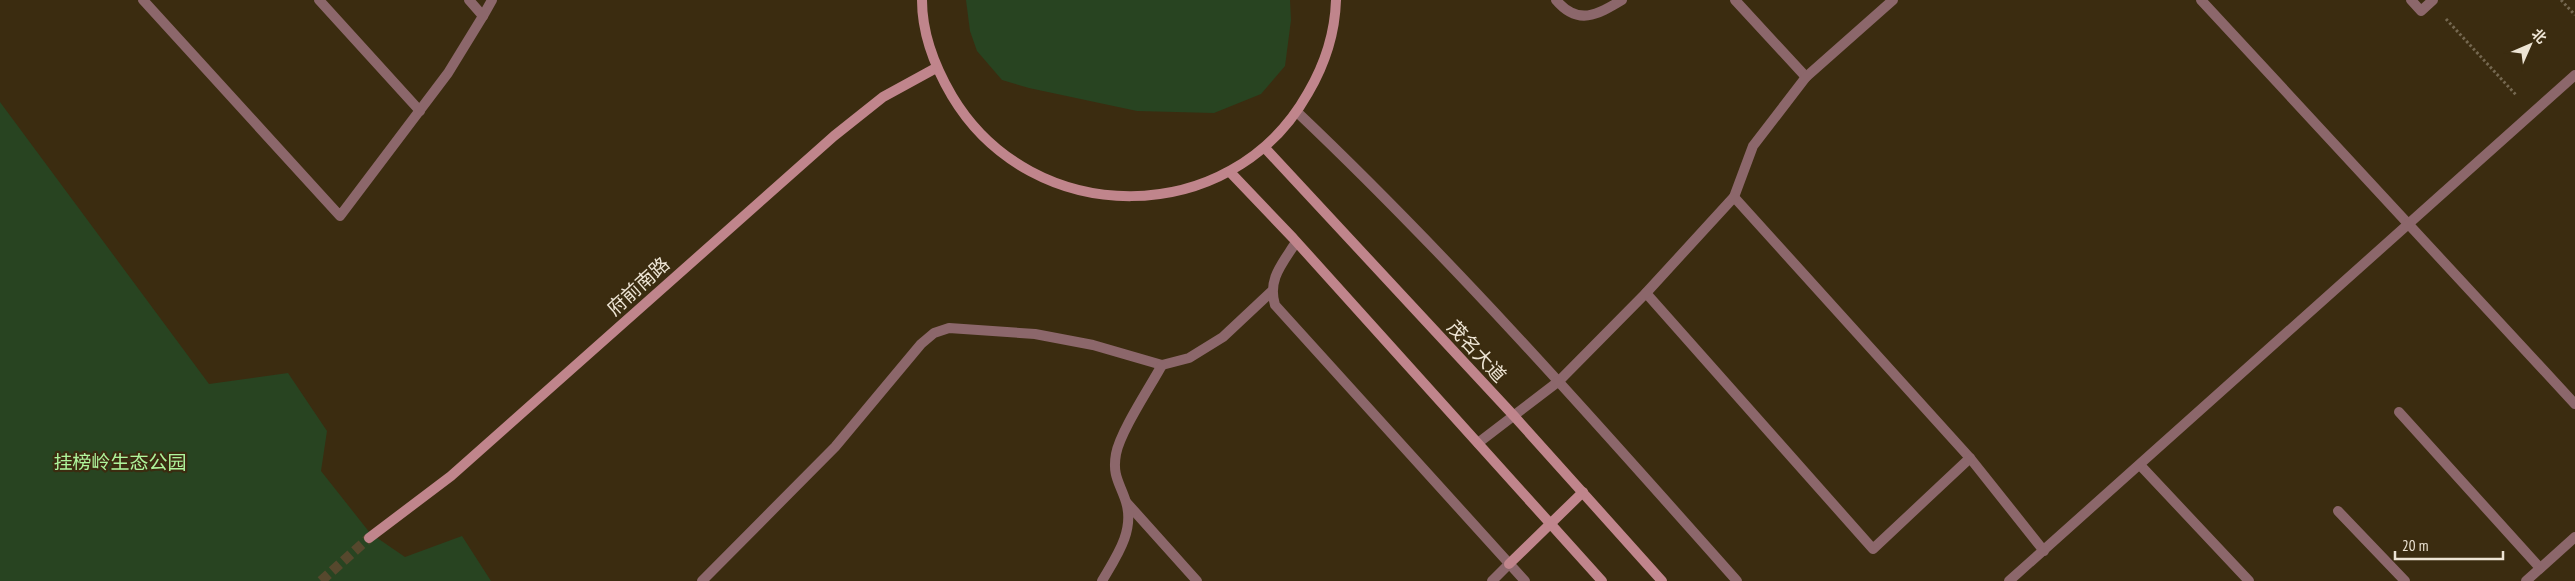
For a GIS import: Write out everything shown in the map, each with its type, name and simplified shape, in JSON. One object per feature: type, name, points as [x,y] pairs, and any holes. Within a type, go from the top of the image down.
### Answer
[{"type":"main road","points":[[922,0],[922,15],[936,68],[966,118],[1008,159],[1060,185],[1117,197],[1176,192],[1230,172],[1265,148],[1297,112],[1322,69],[1335,20],[1336,0]]},
{"type":"main road","name":"府前南路","points":[[369,538],[451,476],[834,136],[883,97],[936,68]]},
{"type":"main road","name":"茂名大道","points":[[1265,148],[1514,416],[1662,581]]},
{"type":"main road","points":[[1230,172],[1296,242],[1602,581]]},
{"type":"main road","points":[[1510,564],[1583,492]]},
{"type":"street","points":[[143,0],[340,216],[448,73],[492,0]]},
{"type":"street","points":[[320,0],[420,111]]},
{"type":"street","points":[[469,0],[483,16]]},
{"type":"street","points":[[1556,0],[1562,8],[1576,15],[1589,17],[1622,0]]},
{"type":"street","points":[[1735,0],[1806,77]]},
{"type":"street","points":[[1478,443],[1559,381],[1646,293],[1734,197],[1753,146],[1806,77],[1893,0]]},
{"type":"street","points":[[2202,0],[2575,404]]},
{"type":"street","points":[[2411,0],[2421,11],[2432,1]]},
{"type":"street","points":[[2009,581],[2575,75]]},
{"type":"street","points":[[1297,112],[1352,164],[1559,381],[1737,581]]},
{"type":"street","points":[[1734,197],[1970,458],[2044,551]]},
{"type":"street","points":[[1296,242],[1275,276],[1271,292],[1275,305],[1525,581]]},
{"type":"street","points":[[702,581],[836,447],[921,344],[934,333],[949,328],[1035,334],[1093,345],[1162,365],[1189,358],[1223,337],[1271,292]]},
{"type":"street","points":[[1646,293],[1873,549],[1970,458]]},
{"type":"street","points":[[1102,581],[1122,545],[1129,519],[1126,502],[1114,475],[1116,453],[1133,416],[1162,365]]},
{"type":"street","points":[[2399,412],[2540,568]]},
{"type":"street","points":[[2140,464],[2249,581]]},
{"type":"street","points":[[1126,502],[1197,581]]},
{"type":"street","points":[[2338,511],[2405,581]]},
{"type":"street","points":[[2526,581],[2575,537]]},
{"type":"street","points":[[1492,581],[1510,564]]},
{"type":"path","points":[[2561,0],[2575,15]]},
{"type":"path","points":[[2432,1],[2533,114]]},
{"type":"green space","points":[[966,0],[1290,0],[1291,20],[1285,66],[1261,94],[1214,113],[1137,111],[1029,88],[1002,80],[977,51],[970,31]]},
{"type":"green space","name":"挂榜岭生态公园","points":[[0,102],[209,384],[288,373],[327,431],[321,471],[370,533],[405,557],[462,536],[491,581],[0,581]]},
{"type":"tunnel","points":[[321,581],[369,538]]}]
